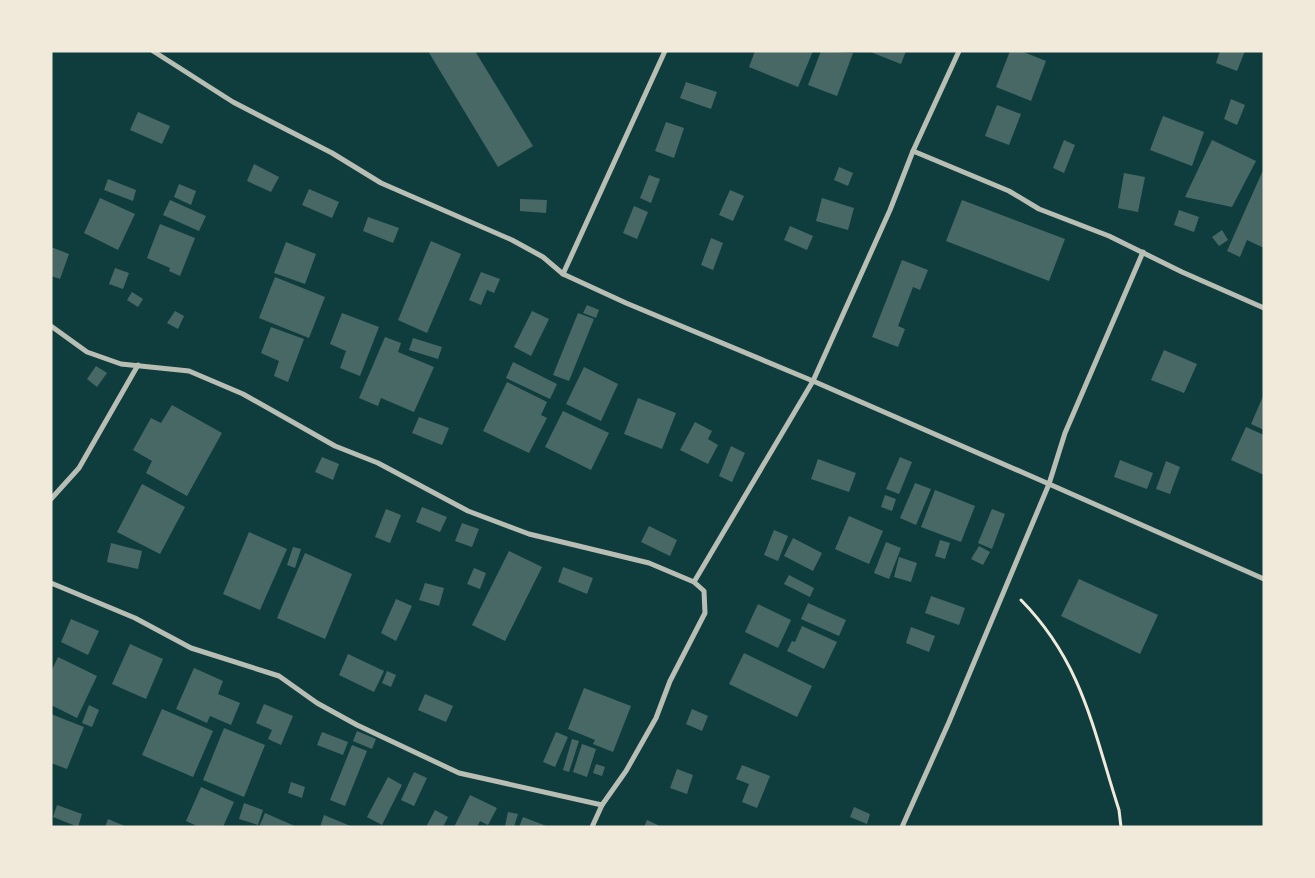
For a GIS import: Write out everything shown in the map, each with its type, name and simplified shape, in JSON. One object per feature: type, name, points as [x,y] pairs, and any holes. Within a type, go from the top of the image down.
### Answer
[{"type":"street","points":[[154,51],[234,102],[332,153],[381,184],[512,240],[543,258],[563,274],[626,303],[813,381],[1264,579]]},
{"type":"street","points":[[563,274],[665,51]]},
{"type":"street","points":[[694,582],[813,381],[890,210],[913,150],[959,51]]},
{"type":"street","points":[[913,150],[1009,191],[1039,210],[1143,252],[1182,272],[1264,308]]},
{"type":"street","points":[[902,827],[1049,484],[1065,433],[1143,252]]},
{"type":"street","points":[[51,326],[87,352],[121,364],[189,372],[244,394],[335,446],[378,463],[468,511],[529,534],[649,563],[694,582],[704,591],[705,613],[670,681],[656,718],[626,771],[602,805],[592,827]]},
{"type":"street","points":[[51,499],[79,468],[138,365]]},
{"type":"street","points":[[51,582],[135,618],[191,648],[278,676],[317,703],[458,772],[602,805]]},
{"type":"path","points":[[1006,586],[1037,617],[1064,654],[1088,706],[1119,810],[1121,827]]},
{"type":"building","points":[[428,51],[475,51],[533,146],[498,167]]},
{"type":"building","points":[[755,51],[813,51],[798,87],[749,67]]},
{"type":"building","points":[[821,51],[853,53],[837,96],[808,85]]},
{"type":"building","points":[[868,51],[906,51],[901,64]]},
{"type":"building","points":[[1010,51],[1021,51],[1046,61],[1031,101],[996,87]]},
{"type":"building","points":[[1220,51],[1245,51],[1237,71],[1216,63]]},
{"type":"building","points":[[686,82],[717,92],[711,109],[680,98]]},
{"type":"building","points":[[1231,99],[1245,105],[1237,125],[1224,119]]},
{"type":"building","points":[[997,105],[1021,114],[1009,145],[985,136]]},
{"type":"building","points":[[138,112],[170,126],[162,144],[130,130]]},
{"type":"building","points":[[1163,116],[1204,132],[1192,166],[1150,150]]},
{"type":"building","points":[[666,122],[684,128],[674,158],[655,151]]},
{"type":"building","points":[[1064,140],[1075,145],[1064,173],[1053,168]]},
{"type":"building","points":[[1212,140],[1256,161],[1232,207],[1185,197]]},
{"type":"building","points":[[254,164],[279,177],[271,192],[247,181]]},
{"type":"building","points":[[839,167],[853,173],[848,186],[834,180]]},
{"type":"building","points":[[1264,168],[1264,248],[1247,240],[1240,257],[1227,251]]},
{"type":"building","points":[[1124,173],[1145,177],[1138,212],[1118,208]]},
{"type":"building","points":[[649,175],[660,179],[651,203],[640,198]]},
{"type":"building","points":[[108,179],[136,190],[133,201],[104,190]]},
{"type":"building","points":[[179,184],[196,191],[191,205],[174,197]]},
{"type":"building","points":[[309,189],[339,202],[332,218],[302,205]]},
{"type":"building","points":[[730,190],[744,196],[733,221],[719,215]]},
{"type":"building","points":[[100,198],[135,214],[118,250],[84,233]]},
{"type":"building","points":[[822,198],[854,208],[848,230],[816,221]]},
{"type":"building","points":[[520,199],[547,200],[546,213],[520,211]]},
{"type":"building","points":[[170,200],[206,216],[199,231],[163,215]]},
{"type":"building","points":[[962,200],[1065,239],[1049,281],[946,241]]},
{"type":"building","points":[[634,206],[648,212],[637,239],[623,233]]},
{"type":"building","points":[[1179,210],[1199,217],[1194,232],[1174,225]]},
{"type":"building","points":[[368,217],[399,228],[393,243],[363,231]]},
{"type":"building","points":[[160,224],[195,238],[180,276],[169,271],[170,268],[147,258]]},
{"type":"building","points":[[790,226],[813,236],[807,250],[784,240]]},
{"type":"building","points":[[1222,230],[1228,240],[1219,246],[1212,237]]},
{"type":"building","points":[[711,238],[723,243],[713,270],[701,265]]},
{"type":"building","points":[[431,241],[461,254],[427,333],[398,320]]},
{"type":"building","points":[[286,242],[316,254],[305,284],[274,273]]},
{"type":"building","points":[[51,247],[69,254],[60,279],[51,276]]},
{"type":"building","points":[[902,260],[928,270],[920,290],[913,287],[898,326],[905,329],[898,347],[872,337]]},
{"type":"building","points":[[115,268],[129,273],[123,289],[109,284]]},
{"type":"building","points":[[481,272],[500,279],[494,293],[487,290],[481,305],[469,300]]},
{"type":"building","points":[[275,277],[325,297],[309,338],[259,318]]},
{"type":"building","points":[[132,292],[143,299],[138,307],[127,300]]},
{"type":"building","points":[[587,305],[599,310],[596,318],[583,313]]},
{"type":"building","points":[[175,311],[184,316],[178,329],[167,323]]},
{"type":"building","points":[[532,311],[549,319],[531,356],[514,347]]},
{"type":"building","points":[[342,313],[379,327],[360,376],[340,368],[346,351],[330,344]]},
{"type":"building","points":[[578,313],[594,319],[569,381],[553,375]]},
{"type":"building","points":[[271,327],[304,339],[288,382],[274,376],[279,361],[261,353]]},
{"type":"building","points":[[385,337],[401,343],[398,352],[434,367],[414,412],[381,398],[378,406],[359,398]]},
{"type":"building","points":[[413,338],[442,347],[438,359],[409,350]]},
{"type":"building","points":[[1164,350],[1197,364],[1184,393],[1151,380]]},
{"type":"building","points":[[513,362],[557,384],[550,399],[506,378]]},
{"type":"building","points":[[96,366],[107,373],[97,387],[87,379]]},
{"type":"building","points":[[584,367],[618,384],[601,421],[566,404]]},
{"type":"building","points":[[507,382],[547,402],[541,415],[547,418],[529,453],[483,431]]},
{"type":"building","points":[[1264,394],[1264,430],[1251,424]]},
{"type":"building","points":[[638,398],[676,413],[662,449],[624,434]]},
{"type":"building","points":[[172,405],[222,433],[187,496],[146,473],[152,461],[133,450],[151,418],[161,423]]},
{"type":"building","points":[[563,411],[609,433],[591,470],[545,447]]},
{"type":"building","points":[[419,417],[449,428],[442,445],[412,433]]},
{"type":"building","points":[[695,422],[712,431],[708,439],[718,445],[708,464],[680,450]]},
{"type":"building","points":[[1246,427],[1264,435],[1264,475],[1231,460]]},
{"type":"building","points":[[731,446],[745,453],[732,482],[719,476]]},
{"type":"building","points":[[322,457],[339,464],[333,480],[315,472]]},
{"type":"building","points":[[900,457],[912,462],[899,494],[886,489]]},
{"type":"building","points":[[818,459],[856,473],[849,492],[811,479]]},
{"type":"building","points":[[1120,460],[1153,473],[1147,489],[1114,477]]},
{"type":"building","points":[[1166,461],[1180,467],[1170,494],[1156,489]]},
{"type":"building","points":[[915,483],[931,489],[916,525],[900,518]]},
{"type":"building","points":[[142,484],[185,507],[160,554],[117,532]]},
{"type":"building","points":[[935,490],[975,506],[961,542],[921,527]]},
{"type":"building","points":[[885,495],[896,499],[892,511],[881,507]]},
{"type":"building","points":[[422,507],[447,517],[440,532],[416,522]]},
{"type":"building","points":[[386,509],[401,515],[390,543],[375,537]]},
{"type":"building","points":[[992,509],[1005,514],[992,549],[978,543]]},
{"type":"building","points":[[849,516],[883,531],[869,564],[835,549]]},
{"type":"building","points":[[462,523],[479,529],[472,547],[455,541]]},
{"type":"building","points":[[649,526],[677,540],[670,556],[641,542]]},
{"type":"building","points":[[774,530],[788,536],[778,561],[764,555]]},
{"type":"building","points":[[249,532],[287,549],[260,610],[223,594]]},
{"type":"building","points":[[793,538],[822,553],[813,571],[784,556]]},
{"type":"building","points":[[940,540],[950,543],[945,559],[935,556]]},
{"type":"building","points":[[886,542],[901,548],[889,579],[874,573]]},
{"type":"building","points":[[111,543],[142,551],[138,569],[107,562]]},
{"type":"building","points":[[979,546],[990,552],[983,565],[971,559]]},
{"type":"building","points":[[293,547],[301,549],[295,568],[287,565]]},
{"type":"building","points":[[509,551],[542,567],[505,641],[472,625]]},
{"type":"building","points":[[305,553],[352,574],[325,639],[277,618]]},
{"type":"building","points":[[899,557],[917,563],[911,582],[894,577]]},
{"type":"building","points":[[563,567],[593,578],[587,594],[558,582]]},
{"type":"building","points":[[474,568],[486,573],[480,589],[467,584]]},
{"type":"building","points":[[789,575],[814,588],[810,597],[784,584]]},
{"type":"building","points":[[1079,579],[1158,615],[1140,654],[1061,616]]},
{"type":"building","points":[[425,583],[444,588],[439,606],[419,600]]},
{"type":"building","points":[[931,596],[965,608],[959,625],[925,613]]},
{"type":"building","points":[[396,599],[412,606],[396,641],[381,633]]},
{"type":"building","points":[[808,603],[846,620],[839,636],[801,619]]},
{"type":"building","points":[[758,604],[791,620],[778,648],[745,632]]},
{"type":"building","points":[[71,619],[99,631],[88,655],[61,642]]},
{"type":"building","points":[[802,626],[837,642],[824,669],[787,651],[792,641],[795,642]]},
{"type":"building","points":[[911,627],[935,636],[929,652],[906,643]]},
{"type":"building","points":[[130,644],[163,659],[146,699],[112,684]]},
{"type":"building","points":[[744,653],[812,686],[797,717],[729,684]]},
{"type":"building","points":[[348,654],[384,671],[374,692],[339,675]]},
{"type":"building","points":[[58,657],[97,676],[77,718],[51,705],[51,672]]},
{"type":"building","points":[[194,668],[223,681],[218,694],[240,703],[231,725],[210,716],[207,723],[176,709]]},
{"type":"building","points":[[387,671],[396,675],[391,687],[382,683]]},
{"type":"building","points":[[584,688],[631,706],[613,752],[593,744],[595,740],[568,729]]},
{"type":"building","points":[[425,694],[453,706],[446,722],[418,710]]},
{"type":"building","points":[[264,704],[293,716],[281,745],[268,739],[272,730],[256,723]]},
{"type":"building","points":[[89,705],[99,710],[92,727],[82,723]]},
{"type":"building","points":[[162,709],[213,731],[193,777],[142,755]]},
{"type":"building","points":[[692,709],[708,716],[702,731],[686,724]]},
{"type":"building","points":[[51,714],[84,727],[67,769],[51,763]]},
{"type":"building","points":[[224,728],[265,745],[244,797],[203,780]]},
{"type":"building","points":[[357,731],[376,739],[372,749],[353,741]]},
{"type":"building","points":[[322,732],[348,742],[343,755],[317,745]]},
{"type":"building","points":[[556,732],[568,737],[555,767],[543,762]]},
{"type":"building","points":[[572,739],[579,741],[569,772],[563,770]]},
{"type":"building","points":[[582,744],[596,749],[587,777],[573,772]]},
{"type":"building","points":[[352,745],[367,751],[345,806],[330,800]]},
{"type":"building","points":[[596,764],[605,767],[602,776],[593,773]]},
{"type":"building","points":[[742,765],[770,776],[757,808],[742,802],[749,784],[736,779]]},
{"type":"building","points":[[677,769],[693,775],[687,794],[670,788]]},
{"type":"building","points":[[414,772],[427,778],[414,806],[401,800]]},
{"type":"building","points":[[388,777],[402,785],[382,825],[367,817]]},
{"type":"building","points":[[291,782],[305,787],[302,798],[288,793]]},
{"type":"building","points":[[201,787],[234,802],[223,827],[199,827],[186,821]]},
{"type":"building","points":[[470,795],[497,808],[488,825],[480,821],[477,827],[454,827]]},
{"type":"building","points":[[244,803],[263,810],[258,825],[239,819]]},
{"type":"building","points":[[57,805],[82,814],[78,827],[53,817]]},
{"type":"building","points":[[854,807],[870,814],[867,824],[850,817]]},
{"type":"building","points":[[435,810],[448,817],[443,827],[426,827]]},
{"type":"building","points":[[508,812],[518,814],[514,827],[505,826]]},
{"type":"building","points":[[265,813],[297,827],[259,827]]},
{"type":"building","points":[[324,815],[353,827],[320,827]]},
{"type":"building","points":[[523,817],[549,827],[519,827]]},
{"type":"building","points":[[108,819],[127,827],[105,827]]},
{"type":"building","points":[[647,820],[662,827],[644,827]]}]
